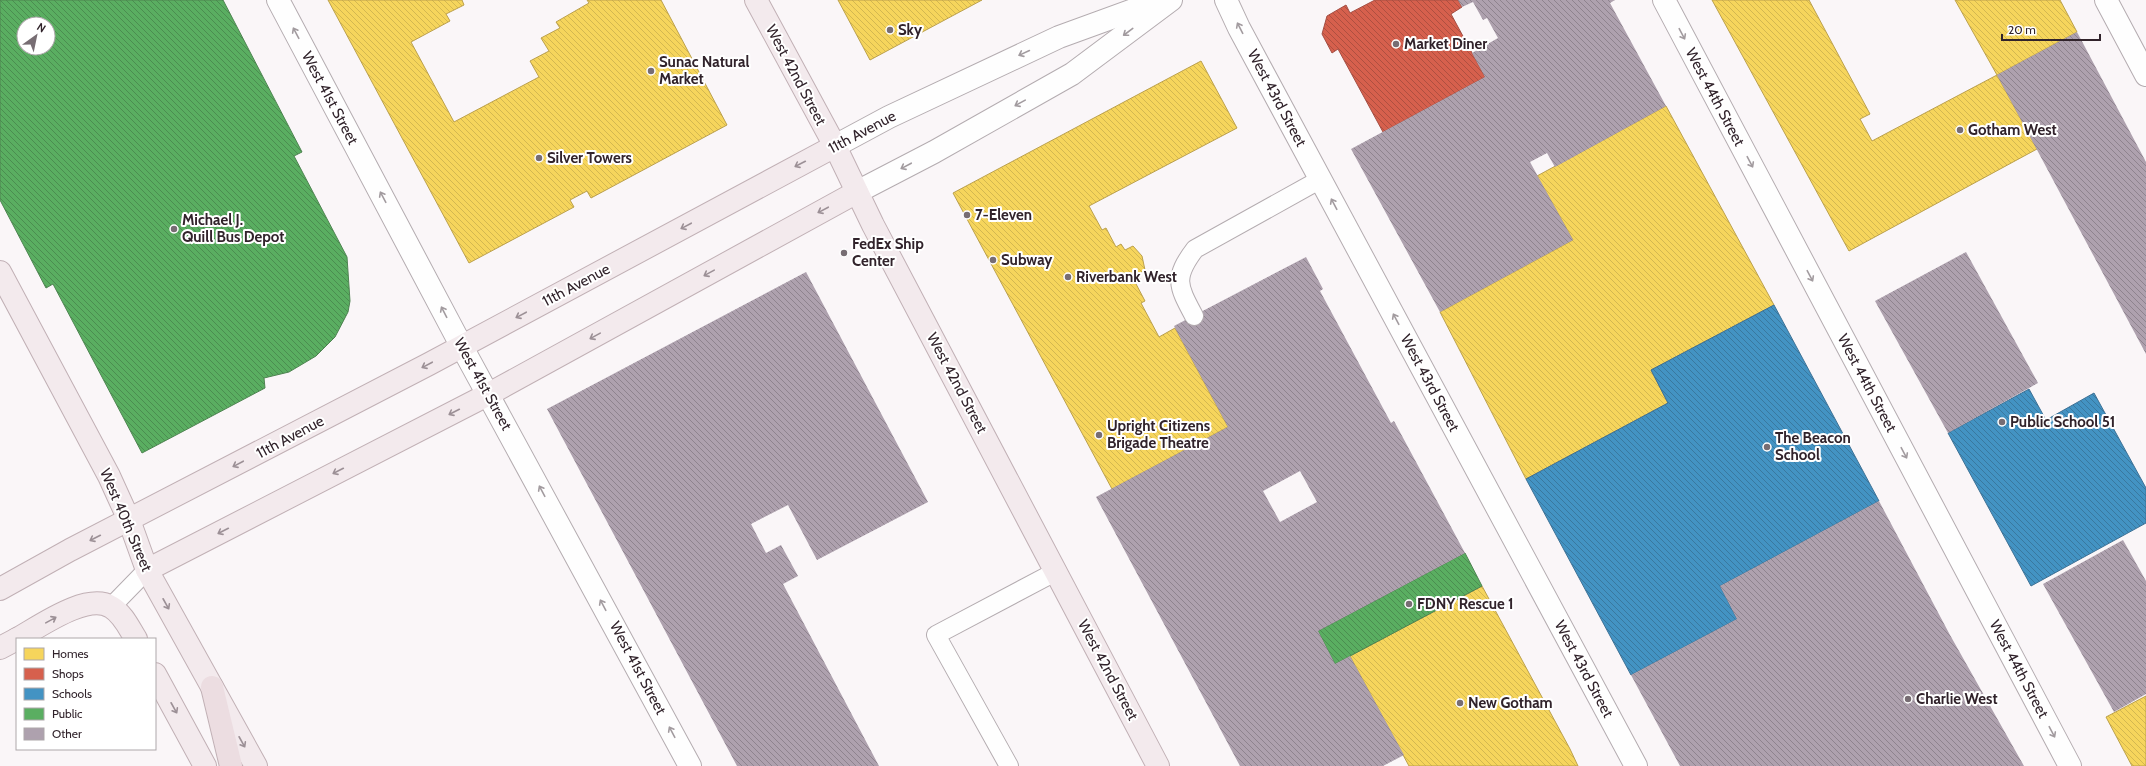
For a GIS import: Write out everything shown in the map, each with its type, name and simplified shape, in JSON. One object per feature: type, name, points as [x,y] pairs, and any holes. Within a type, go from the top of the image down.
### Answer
[{"type":"highway","points":[[212,687],[231,766]]},
{"type":"main road","name":"West 42nd Street","points":[[756,0],[835,146],[857,192],[1158,766]]},
{"type":"main road","name":"11th Avenue","points":[[0,589],[462,347],[835,146]]},
{"type":"main road","points":[[147,570],[489,394],[857,192]]},
{"type":"main road","name":"West 40th Street","points":[[0,272],[109,476],[130,520],[147,570],[256,766]]},
{"type":"main road","points":[[19,638],[76,607],[101,603],[111,607],[126,622],[135,638]]},
{"type":"main road","points":[[0,648],[16,640]]},
{"type":"main road","points":[[156,676],[206,766]]},
{"type":"street","name":"West 41st Street","points":[[278,0],[462,347],[489,394],[690,766]]},
{"type":"street","name":"11th Avenue","points":[[835,146],[889,117],[1059,37],[1162,0]]},
{"type":"street","points":[[857,192],[934,152],[1072,74],[1171,0]]},
{"type":"street","name":"West 43rd Street","points":[[1226,0],[1239,28],[1636,766]]},
{"type":"street","name":"West 44th Street","points":[[1664,0],[2070,766]]},
{"type":"street","points":[[2106,0],[2146,75]]},
{"type":"lane","points":[[1194,316],[1180,289],[1182,266],[1195,249],[1320,179]]},
{"type":"lane","points":[[111,607],[147,570]]},
{"type":"lane","points":[[1009,766],[936,635],[1056,571]]},
{"type":"building: Homes","name":"Silver Towers","points":[[328,0],[462,0],[464,5],[446,14],[450,21],[411,42],[454,122],[539,77],[530,61],[549,51],[541,38],[560,28],[556,22],[589,3],[587,0],[661,0],[727,125],[591,198],[587,191],[570,200],[574,207],[469,263]]},
{"type":"building: Homes","name":"Sky","points":[[838,0],[982,0],[870,60]]},
{"type":"building: Homes","name":"Gotham West","points":[[1712,0],[1809,0],[1870,114],[1860,119],[1872,141],[1997,75],[2037,149],[1849,251]]},
{"type":"building: Homes","points":[[1955,0],[2060,0],[2077,32],[1997,75]]},
{"type":"building: Homes","name":"Riverbank West","points":[[1201,61],[1237,128],[1089,206],[1102,230],[1106,228],[1116,247],[1121,244],[1125,250],[1133,246],[1142,256],[1145,270],[1138,274],[1140,279],[1135,282],[1145,301],[1141,303],[1159,337],[1175,328],[1228,427],[1112,489],[953,193]]},
{"type":"building: Homes","points":[[1666,106],[1774,305],[1651,370],[1668,403],[1526,479],[1440,312],[1573,240],[1537,176]]},
{"type":"building: Homes","name":"New Gotham","points":[[1482,586],[1578,766],[1409,766],[1350,656]]},
{"type":"building: Homes","points":[[2146,696],[2146,766],[2132,766],[2106,717]]},
{"type":"building: Shops","points":[[1375,0],[1458,0],[1462,7],[1451,14],[1485,77],[1383,132],[1338,49],[1332,53],[1322,34],[1327,16],[1346,5],[1350,13]]},
{"type":"building: Schools","points":[[1774,305],[1879,501],[1720,586],[1737,619],[1631,675],[1526,479],[1668,403],[1651,370]]},
{"type":"building: Schools","points":[[2029,389],[2046,420],[2094,393],[2146,488],[2146,523],[2031,586],[1948,433]]},
{"type":"building: Public","name":"Michael J. Quill Bus Depot","points":[[0,0],[223,0],[302,152],[294,156],[347,257],[350,301],[348,312],[335,337],[316,356],[289,372],[264,378],[265,388],[142,453],[53,284],[46,288],[0,200]]},
{"type":"building: Public","name":"FDNY Rescue 1","points":[[1465,553],[1482,586],[1335,664],[1318,631]]},
{"type":"building: Other","points":[[1458,0],[1615,0],[1610,3],[1666,106],[1555,167],[1547,153],[1530,162],[1573,240],[1440,312],[1351,149],[1485,77],[1472,53],[1498,38],[1487,18],[1483,20],[1473,2],[1462,7]]},
{"type":"building: Other","points":[[2077,32],[2146,162],[2146,354],[1997,75]]},
{"type":"building: Other","points":[[1966,252],[2038,383],[1948,433],[1875,301]]},
{"type":"building: Other","points":[[1306,257],[1323,289],[1320,291],[1391,423],[1394,421],[1465,553],[1318,631],[1335,664],[1350,656],[1404,755],[1383,766],[1240,766],[1096,497],[1228,427],[1174,326]],"holes":[[[1300,471],[1317,502],[1280,522],[1263,491]]]},
{"type":"building: Other","points":[[806,272],[928,502],[817,560],[788,505],[751,524],[766,553],[781,545],[798,576],[783,584],[879,766],[737,766],[547,409]]},
{"type":"building: Other","points":[[1879,501],[1950,635],[2024,766],[1680,766],[1631,675],[1737,619],[1720,586]]},
{"type":"building: Other","points":[[2123,540],[2146,581],[2146,694],[2114,712],[2043,584]]},
{"type":"place","name":"Sky","points":[[890,30]]},
{"type":"place","name":"Market Diner","points":[[1396,44]]},
{"type":"place","name":"Sunac Natural Market","points":[[651,71]]},
{"type":"place","name":"Gotham West","points":[[1960,130]]},
{"type":"place","name":"Silver Towers","points":[[539,158]]},
{"type":"place","name":"7-Eleven","points":[[967,215]]},
{"type":"place","name":"Michael J. Quill Bus Depot","points":[[174,229]]},
{"type":"place","name":"FedEx Ship Center","points":[[844,253]]},
{"type":"place","name":"Subway","points":[[993,260]]},
{"type":"place","name":"Riverbank West","points":[[1068,277]]},
{"type":"place","name":"Public School 51","points":[[2002,422]]},
{"type":"place","name":"Upright Citizens Brigade Theatre","points":[[1099,435]]},
{"type":"place","name":"The Beacon School","points":[[1767,447]]},
{"type":"place","name":"FDNY Rescue 1","points":[[1409,604]]},
{"type":"place","name":"Charlie West","points":[[1908,699]]},
{"type":"place","name":"New Gotham","points":[[1460,703]]}]
